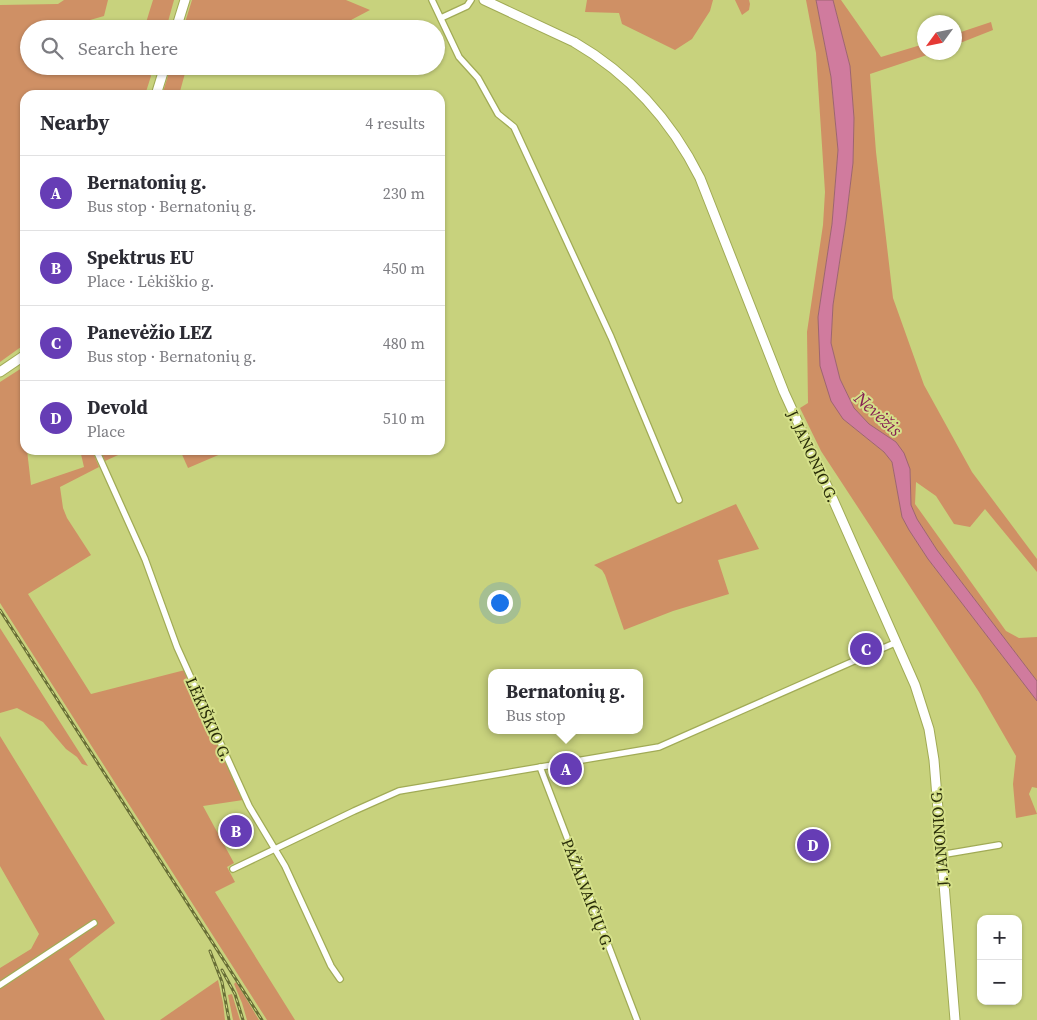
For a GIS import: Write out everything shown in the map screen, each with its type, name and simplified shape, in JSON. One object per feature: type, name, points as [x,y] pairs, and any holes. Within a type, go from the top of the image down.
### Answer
[{"type":"street","points":[[179,20],[185,0]]},
{"type":"street","points":[[432,0],[441,18],[467,6],[471,0]]},
{"type":"street","name":"J. JANONIO G.","points":[[484,0],[550,30],[596,56],[623,77],[664,118],[678,138],[700,178],[784,392],[897,642],[915,685],[929,729],[934,760],[940,855],[955,1020]]},
{"type":"street","points":[[445,27],[459,58],[478,78],[498,114],[514,127],[617,351],[679,500]]},
{"type":"street","points":[[158,90],[162,75]]},
{"type":"street","points":[[0,372],[20,358]]},
{"type":"street","name":"LĖKIŠKIO G.","points":[[98,455],[145,559],[177,647],[249,806],[276,848],[330,966],[340,979]]},
{"type":"street","points":[[233,870],[361,807],[399,791],[646,750],[664,745],[897,642]]},
{"type":"street","name":"PAŽALVAIČIŲ G.","points":[[540,767],[637,1020]]},
{"type":"street","points":[[940,855],[999,845]]},
{"type":"street","points":[[0,986],[94,923]]},
{"type":"shaded area","points":[[64,0],[108,0],[104,16],[90,20],[20,20],[20,75],[151,76],[147,90],[20,90],[20,348],[0,362],[0,5],[58,4]]},
{"type":"shaded area","points":[[153,0],[174,0],[168,20],[147,20]]},
{"type":"shaded area","points":[[192,0],[346,0],[370,10],[351,20],[186,20]]},
{"type":"shaded area","points":[[587,0],[713,0],[710,11],[692,39],[675,50],[622,24],[619,13],[585,12]]},
{"type":"shaded area","points":[[735,0],[749,0],[749,10],[742,15]]},
{"type":"shaded area","points":[[806,0],[816,0],[831,77],[838,150],[832,224],[818,317],[843,419],[884,452],[892,462],[902,517],[909,530],[928,559],[1037,701],[1037,788],[1032,787],[1029,794],[1037,814],[1016,818],[1013,784],[1016,756],[979,692],[821,451],[800,408],[808,403],[807,332],[823,225],[825,192],[816,53]]},
{"type":"shaded area","points":[[816,0],[833,0],[850,66],[854,118],[853,163],[833,305],[831,343],[840,379],[854,408],[869,424],[896,442],[904,453],[910,469],[911,505],[917,519],[937,550],[1037,681],[1037,701],[928,559],[909,530],[902,517],[892,462],[884,452],[843,419],[831,401],[820,366],[818,317],[832,224],[838,150],[831,77]]},
{"type":"shaded area","points":[[833,0],[841,0],[881,57],[917,46],[917,58],[870,74],[876,152],[893,298],[924,385],[972,472],[1037,559],[1037,572],[985,509],[970,527],[954,524],[936,496],[916,482],[915,504],[1006,631],[1019,638],[1037,637],[1037,681],[937,550],[917,519],[911,505],[910,469],[896,442],[869,424],[854,408],[840,379],[831,343],[833,305],[853,163],[854,118],[850,66]]},
{"type":"shaded area","points":[[991,22],[993,30],[962,42],[962,32]]},
{"type":"shaded area","points":[[168,75],[185,75],[180,90],[164,90]]},
{"type":"shaded area","points":[[20,369],[20,455],[28,455],[31,485],[84,467],[81,455],[94,455],[99,467],[60,487],[63,508],[67,518],[91,555],[28,594],[91,694],[185,670],[243,800],[203,806],[234,863],[227,867],[235,882],[215,892],[295,1020],[267,1020],[0,603],[0,382]]},
{"type":"shaded area","points":[[102,455],[118,455],[105,461]]},
{"type":"shaded area","points":[[182,455],[218,455],[188,468]]},
{"type":"shaded area","points":[[736,504],[759,549],[718,560],[729,594],[673,611],[624,630],[605,575],[602,570],[594,565]]},
{"type":"shaded area","points":[[0,628],[88,766],[82,764],[77,757],[66,749],[43,722],[17,708],[0,713]]},
{"type":"shaded area","points":[[0,736],[115,923],[69,959],[105,1020],[0,1020],[0,968],[31,949],[39,934],[0,866]]},
{"type":"shaded area","points":[[218,980],[225,1020],[160,1020]]},
{"type":"shaded area","points":[[236,982],[259,1020],[247,1020],[234,984]]},
{"type":"shaded area","points":[[232,994],[240,1020],[233,1020],[228,995]]},
{"type":"railway","points":[[0,610],[262,1020]]},
{"type":"railway","points":[[210,951],[222,982],[229,1020]]},
{"type":"railway","points":[[222,970],[235,994],[243,1020]]},
{"type":"place","name":"Panevėžio LEZ","points":[[866,649]]},
{"type":"place","name":"Bernatonių g.","points":[[566,769]]},
{"type":"place","name":"Spektrus EU","points":[[236,831]]},
{"type":"place","name":"Devold","points":[[813,845]]},
{"type":"water label","name":"Nevėžis","points":[[878,414]]}]
